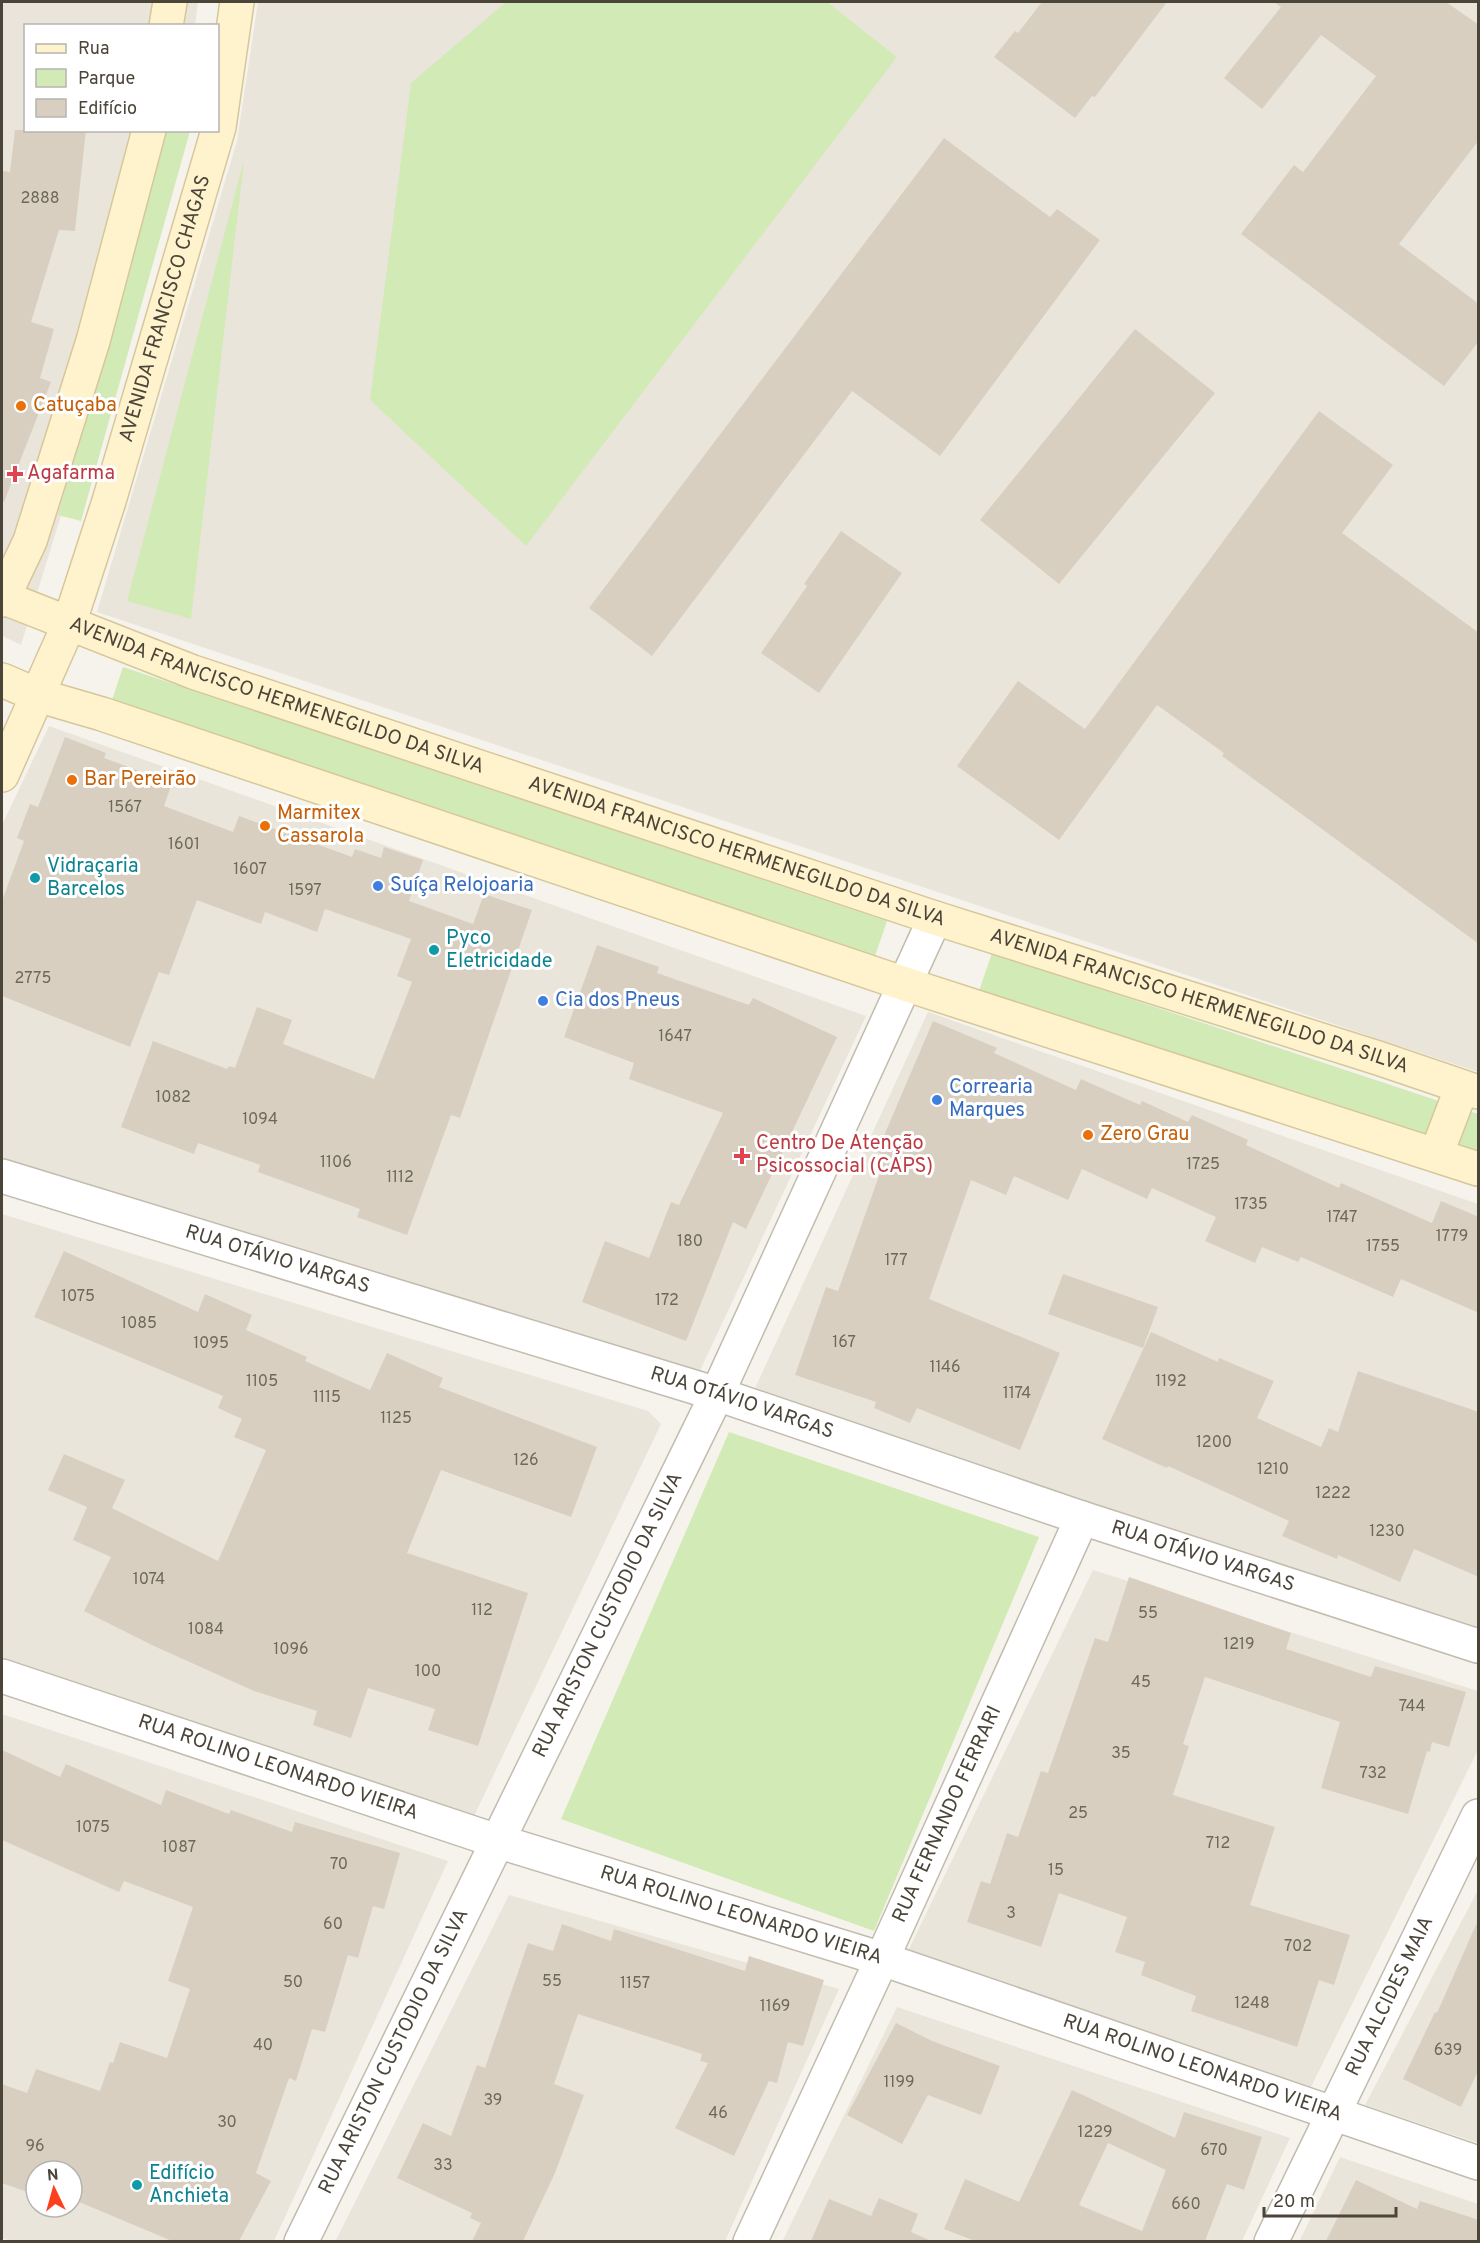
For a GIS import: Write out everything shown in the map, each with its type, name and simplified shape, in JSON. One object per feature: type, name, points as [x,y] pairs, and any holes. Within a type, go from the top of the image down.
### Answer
[{"type":"main road","points":[[166,24],[170,2]]},
{"type":"main road","name":"AVENIDA FRANCISCO CHAGAS","points":[[219,127],[237,2]]},
{"type":"main road","points":[[2,599],[30,541],[93,341],[148,132]]},
{"type":"main road","name":"AVENIDA FRANCISCO CHAGAS","points":[[2,776],[69,624],[109,501],[218,132]]},
{"type":"main road","name":"AVENIDA FRANCISCO HERMENEGILDO DA SILVA","points":[[2,599],[193,672],[935,918],[1470,1089]]},
{"type":"main road","points":[[2,680],[38,695],[102,714],[905,984],[1479,1169]]},
{"type":"main road","points":[[1436,1155],[1470,1089]]},
{"type":"street","name":"RUA ARISTON CUSTODIO DA SILVA","points":[[301,2241],[717,1394],[935,918]]},
{"type":"street","name":"RUA OTÁVIO VARGAS","points":[[2,1176],[717,1394],[1082,1518],[1479,1646]]},
{"type":"street","name":"RUA FERNANDO FERRARI","points":[[750,2241],[882,1959],[1082,1518]]},
{"type":"street","name":"RUA ROLINO LEONARDO VIEIRA","points":[[2,1676],[497,1841],[882,1959],[1479,2163]]},
{"type":"street","name":"RUA ALCIDES MAIA","points":[[1272,2241],[1479,1816]]},
{"type":"shaded area","points":[[2,2],[198,2],[195,24],[24,24],[24,132],[180,132],[21,645],[2,636]]},
{"type":"shaded area","points":[[258,2],[1478,2],[1478,1072],[97,612],[237,141]]},
{"type":"shaded area","points":[[49,726],[866,1016],[698,1375],[2,1168],[2,825]]},
{"type":"shaded area","points":[[928,1012],[1478,1204],[1478,1631],[751,1397]]},
{"type":"shaded area","points":[[2,1214],[648,1411],[661,1424],[474,1816],[2,1662]]},
{"type":"shaded area","points":[[1093,1570],[1478,1691],[1478,1750],[1311,2087],[905,1957]]},
{"type":"shaded area","points":[[2,1714],[448,1861],[274,2241],[14,2242],[2,2238]]},
{"type":"shaded area","points":[[1478,1890],[1478,2143],[1365,2105]]},
{"type":"shaded area","points":[[509,1895],[839,1989],[725,2241],[335,2242]]},
{"type":"shaded area","points":[[897,2007],[1290,2138],[1242,2241],[782,2242]]},
{"type":"shaded area","points":[[1340,2157],[1478,2204],[1478,2241],[1299,2242]]},
{"type":"green space","points":[[506,2],[827,2],[897,57],[526,546],[370,400],[411,83]]},
{"type":"green space","points":[[166,132],[190,132],[81,521],[58,515]]},
{"type":"green space","points":[[244,160],[191,619],[127,601]]},
{"type":"green space","points":[[123,667],[887,921],[874,959],[110,706]]},
{"type":"green space","points":[[992,953],[1478,1114],[1478,1157],[979,991]]},
{"type":"green space","points":[[729,1432],[1039,1537],[874,1931],[561,1819]]},
{"type":"building","points":[[1042,2],[1167,2],[1095,97],[1092,96],[1075,118],[994,57],[1015,31],[1018,33]]},
{"type":"building","points":[[1274,2],[1446,2],[1479,25],[1479,140],[1399,244],[1479,304],[1479,341],[1444,386],[1241,234],[1294,165],[1303,172],[1376,76],[1321,35],[1262,109],[1224,78],[1281,7]]},
{"type":"building","points":[[15,130],[86,132],[75,231],[59,230],[31,322],[54,329],[40,378],[51,382],[4,502],[2,502],[2,171],[10,172]]},
{"type":"building","points":[[944,138],[1050,217],[1057,209],[1100,240],[940,456],[852,391],[652,656],[589,608]]},
{"type":"building","points":[[1135,329],[1215,393],[1059,584],[980,520]]},
{"type":"building","points":[[1319,411],[1393,465],[1342,533],[1479,633],[1479,944],[1222,756],[1224,753],[1157,705],[1059,840],[957,766],[1018,681],[1085,729]]},
{"type":"building","points":[[841,531],[902,573],[819,693],[761,653],[807,586],[804,584]]},
{"type":"building","points":[[65,737],[106,753],[104,758],[172,783],[164,806],[233,832],[239,816],[352,857],[355,849],[381,858],[384,847],[423,860],[409,901],[473,924],[484,894],[532,910],[460,1118],[451,1115],[407,1235],[357,1217],[360,1209],[258,1172],[260,1165],[198,1143],[194,1154],[121,1127],[153,1041],[227,1069],[229,1066],[235,1068],[257,1007],[292,1020],[283,1044],[374,1079],[412,982],[397,976],[411,939],[325,909],[317,932],[265,912],[261,924],[197,900],[169,975],[159,972],[130,1047],[2,996],[2,901],[24,841],[17,838],[30,804],[38,807]]},
{"type":"building","points":[[597,945],[659,967],[657,973],[749,1005],[753,998],[837,1037],[746,1229],[733,1222],[686,1341],[582,1302],[605,1241],[649,1258],[671,1202],[679,1205],[723,1113],[629,1079],[634,1063],[564,1037]]},
{"type":"building","points":[[933,1021],[997,1048],[994,1053],[1076,1090],[1081,1079],[1140,1105],[1142,1101],[1188,1122],[1192,1115],[1248,1140],[1246,1145],[1339,1188],[1341,1183],[1432,1223],[1441,1201],[1479,1217],[1479,1313],[1401,1279],[1393,1297],[1301,1257],[1298,1262],[1262,1247],[1255,1263],[1205,1241],[1216,1217],[1152,1188],[1147,1199],[1082,1169],[1068,1200],[1014,1176],[1006,1195],[971,1180],[929,1299],[1060,1353],[1020,1450],[917,1408],[910,1423],[874,1408],[876,1402],[795,1375],[826,1287],[838,1291],[886,1156],[877,1152]]},
{"type":"building","points":[[64,1251],[198,1312],[205,1294],[252,1315],[246,1330],[307,1357],[305,1361],[370,1390],[387,1353],[443,1378],[439,1387],[597,1447],[571,1517],[441,1470],[407,1553],[528,1593],[478,1746],[428,1730],[435,1709],[368,1688],[351,1738],[313,1725],[317,1711],[254,1691],[154,1646],[84,1611],[111,1557],[73,1540],[87,1507],[48,1490],[64,1454],[125,1480],[112,1508],[218,1561],[266,1450],[234,1437],[242,1419],[218,1408],[223,1396],[34,1317]]},
{"type":"building","points":[[1063,1274],[1158,1307],[1143,1348],[1048,1314]]},
{"type":"building","points":[[1151,1332],[1218,1362],[1219,1358],[1274,1381],[1257,1418],[1321,1447],[1329,1428],[1338,1432],[1358,1371],[1479,1412],[1479,1577],[1414,1549],[1400,1582],[1338,1555],[1337,1559],[1282,1536],[1289,1521],[1102,1439]]},
{"type":"building","points":[[1129,1577],[1291,1633],[1286,1649],[1371,1677],[1375,1666],[1466,1692],[1449,1747],[1432,1742],[1430,1752],[1427,1751],[1408,1814],[1321,1788],[1340,1722],[1205,1677],[1183,1744],[1189,1746],[1173,1795],[1275,1827],[1250,1905],[1350,1935],[1334,1985],[1319,1980],[1297,2047],[1191,2011],[1196,1996],[1141,1975],[1145,1962],[1115,1952],[1127,1917],[1059,1893],[1041,1947],[967,1922],[981,1881],[990,1884],[1007,1833],[1018,1837],[1041,1771],[1048,1773],[1095,1638],[1108,1642]]},
{"type":"building","points":[[2,1750],[60,1777],[66,1764],[161,1805],[166,1790],[229,1814],[231,1810],[292,1832],[295,1822],[400,1853],[384,1909],[373,1906],[358,1958],[348,1955],[325,2032],[312,2029],[296,2081],[289,2078],[256,2173],[271,2181],[239,2241],[172,2241],[84,2204],[84,2159],[24,2159],[24,2191],[2,2183],[2,2084],[27,2093],[36,2069],[100,2091],[120,2042],[167,2058],[190,1989],[168,1981],[193,1907],[124,1881],[119,1892],[2,1840]]},
{"type":"building","points":[[1479,1918],[1479,2069],[1461,2107],[1403,2079],[1435,2012],[1437,2013]]},
{"type":"building","points":[[562,1924],[611,1941],[614,1929],[745,1971],[749,1956],[824,1980],[803,2046],[788,2042],[777,2083],[769,2081],[734,2156],[675,2128],[708,2063],[700,2061],[702,2054],[578,2014],[554,2084],[584,2095],[555,2173],[523,2241],[472,2241],[481,2223],[470,2218],[472,2213],[397,2178],[423,2123],[451,2136],[477,2065],[485,2068],[528,1943],[553,1951]]},
{"type":"building","points":[[896,2023],[932,2041],[1000,2066],[981,2115],[928,2095],[902,2144],[847,2115]]},
{"type":"building","points":[[1072,2090],[1175,2138],[1184,2112],[1262,2137],[1244,2190],[1227,2184],[1205,2241],[975,2241],[944,2229],[965,2179],[1019,2202]],"holes":[[[1108,2143],[1166,2170],[1142,2231],[1079,2205]]]},
{"type":"building","points":[[1356,2180],[1417,2209],[1420,2201],[1479,2220],[1479,2241],[1326,2241]]},
{"type":"building","points":[[879,2198],[918,2214],[911,2232],[929,2241],[811,2241],[829,2199],[871,2216]]},
{"type":"place","name":"Catuçaba","points":[[21,406]]},
{"type":"place","name":"Agafarma","points":[[15,474]]},
{"type":"place","name":"Bar Pereirão","points":[[72,780]]},
{"type":"place","name":"Marmitex Cassarola","points":[[265,826]]},
{"type":"place","name":"Vidraçaria Barcelos","points":[[35,878]]},
{"type":"place","name":"Suíça Relojoaria","points":[[378,886]]},
{"type":"place","name":"Pyco Eletricidade","points":[[434,950]]},
{"type":"place","name":"Cia dos Pneus","points":[[543,1001]]},
{"type":"place","name":"Correaria Marques","points":[[937,1100]]},
{"type":"place","name":"Zero Grau","points":[[1088,1135]]},
{"type":"place","name":"Centro De Atenção Psicossocial (CAPS)","points":[[742,1156]]},
{"type":"place","name":"Edifício Anchieta","points":[[137,2185]]}]
